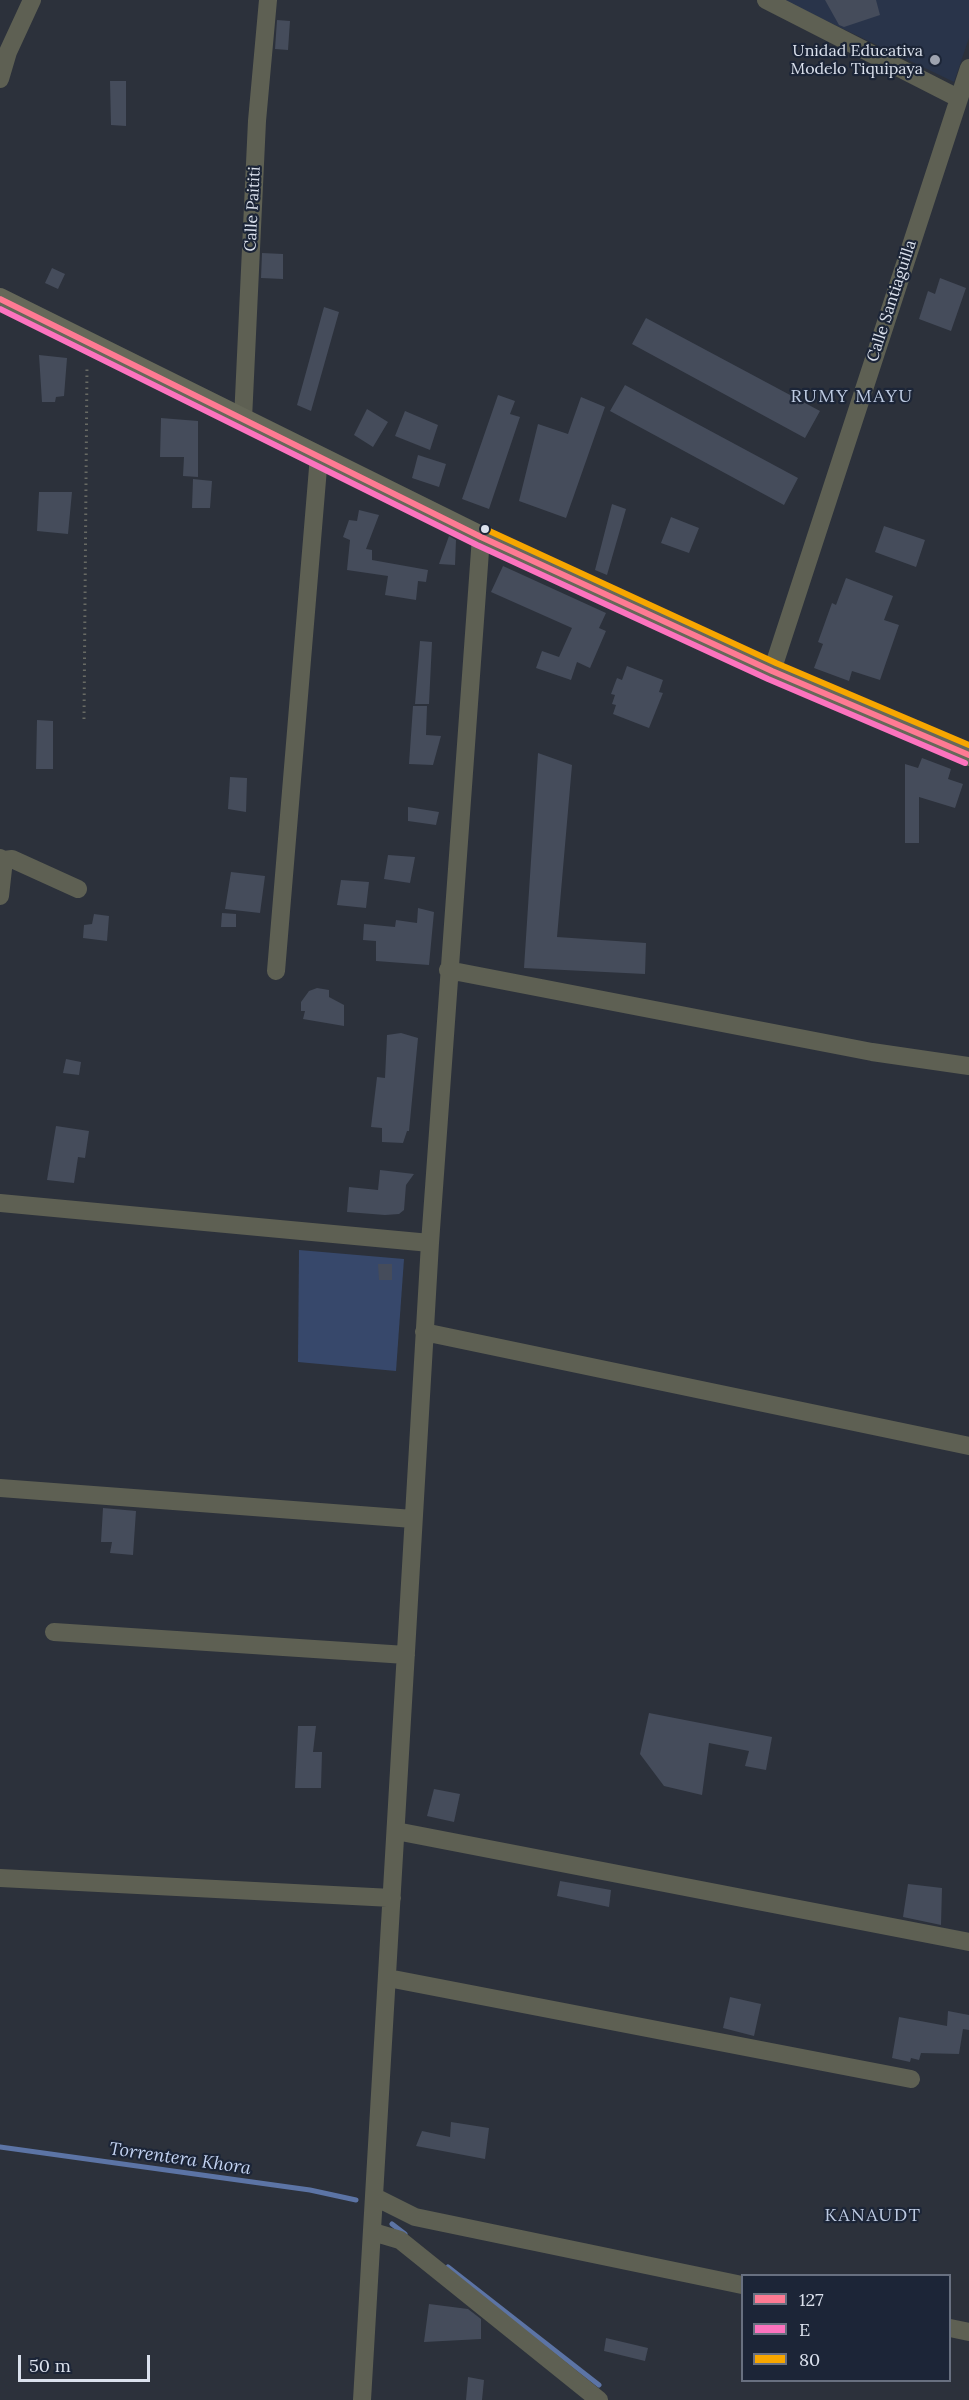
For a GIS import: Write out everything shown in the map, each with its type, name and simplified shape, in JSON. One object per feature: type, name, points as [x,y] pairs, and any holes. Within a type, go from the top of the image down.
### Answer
[{"type":"main road","points":[[0,299],[481,537],[772,671],[969,755]]},
{"type":"street","points":[[0,79],[8,52],[32,0]]},
{"type":"street","name":"Calle Paititi","points":[[243,419],[257,121],[268,0]]},
{"type":"street","points":[[766,0],[958,98]]},
{"type":"street","name":"Calle Santiaguilla","points":[[772,671],[969,68]]},
{"type":"street","points":[[276,971],[319,456]]},
{"type":"street","points":[[362,2400],[424,1332],[448,969],[481,537]]},
{"type":"street","points":[[0,896],[2,859],[12,859],[78,889]]},
{"type":"street","points":[[448,969],[872,1052],[969,1066]]},
{"type":"street","points":[[0,1203],[430,1242]]},
{"type":"street","points":[[424,1332],[969,1446]]},
{"type":"street","points":[[0,1488],[413,1519]]},
{"type":"street","points":[[54,1632],[406,1655]]},
{"type":"street","points":[[396,1831],[969,1942]]},
{"type":"street","points":[[0,1878],[392,1898]]},
{"type":"street","points":[[388,1978],[911,2079]]},
{"type":"street","points":[[375,2197],[415,2217],[741,2285]]},
{"type":"street","points":[[373,2232],[400,2240],[599,2400]]},
{"type":"street","points":[[951,2328],[969,2332]]},
{"type":"path","points":[[84,719],[87,342]]},
{"type":"shaded area","name":"Unidad Educativa Modelo Tiquipaya","points":[[783,0],[969,0],[969,38],[954,82]]},
{"type":"shaded area","points":[[299,1250],[404,1259],[396,1371],[298,1362]]},
{"type":"building","points":[[825,0],[876,0],[880,15],[844,27],[839,25]]},
{"type":"building","points":[[277,20],[290,21],[288,50],[275,49]]},
{"type":"building","points":[[110,81],[126,81],[126,126],[111,125]]},
{"type":"building","points":[[262,253],[283,254],[283,279],[261,278]]},
{"type":"building","points":[[52,268],[65,274],[58,289],[45,283]]},
{"type":"building","points":[[940,278],[966,288],[951,331],[919,319],[928,291],[935,294]]},
{"type":"building","points":[[324,307],[339,312],[311,411],[297,405]]},
{"type":"building","points":[[646,318],[820,411],[805,438],[632,344]]},
{"type":"building","points":[[39,355],[67,358],[64,396],[56,397],[55,402],[42,402]]},
{"type":"building","points":[[625,385],[798,478],[784,505],[610,411]]},
{"type":"building","points":[[498,395],[515,401],[510,414],[520,417],[489,509],[462,499]]},
{"type":"building","points":[[581,397],[605,407],[566,518],[519,501],[538,424],[568,434]]},
{"type":"building","points":[[367,409],[388,422],[373,447],[354,435]]},
{"type":"building","points":[[405,411],[438,425],[430,450],[395,436]]},
{"type":"building","points":[[161,418],[198,421],[198,477],[183,476],[184,457],[160,457]]},
{"type":"building","points":[[418,455],[446,464],[439,487],[412,478]]},
{"type":"building","points":[[193,479],[212,481],[210,508],[192,508]]},
{"type":"building","points":[[39,492],[72,492],[68,534],[37,531]]},
{"type":"building","points":[[612,504],[626,509],[607,575],[595,570]]},
{"type":"building","points":[[359,510],[379,515],[366,549],[372,550],[372,560],[428,570],[426,582],[418,581],[416,600],[385,595],[388,576],[347,570],[350,540],[343,537],[349,520],[357,521]]},
{"type":"building","points":[[671,517],[699,528],[689,553],[661,543]]},
{"type":"building","points":[[884,526],[925,540],[916,567],[875,552]]},
{"type":"building","points":[[449,536],[456,540],[455,565],[439,564]]},
{"type":"building","points":[[503,566],[606,613],[599,628],[606,631],[590,668],[577,662],[571,680],[536,668],[542,651],[559,657],[572,628],[491,592]]},
{"type":"building","points":[[846,578],[893,596],[884,620],[899,625],[880,680],[852,671],[849,681],[814,668],[823,644],[818,642],[832,603],[836,605]]},
{"type":"building","points":[[420,641],[432,642],[429,704],[415,704]]},
{"type":"building","points":[[627,666],[663,680],[659,692],[663,693],[649,728],[613,714],[616,705],[612,704],[615,695],[611,694],[617,678],[622,680]]},
{"type":"building","points":[[413,706],[427,706],[426,735],[441,736],[433,765],[409,764]]},
{"type":"building","points":[[37,720],[53,721],[53,769],[36,769]]},
{"type":"building","points":[[538,753],[572,765],[557,937],[646,943],[645,974],[524,968]]},
{"type":"building","points":[[922,758],[951,769],[948,779],[963,784],[955,808],[919,797],[919,843],[905,843],[905,764],[918,768]]},
{"type":"building","points":[[230,777],[247,778],[246,812],[228,809]]},
{"type":"building","points":[[408,807],[439,812],[436,825],[408,821]]},
{"type":"building","points":[[388,855],[415,857],[410,883],[384,879]]},
{"type":"building","points":[[231,872],[265,876],[260,913],[225,909]]},
{"type":"building","points":[[341,880],[369,882],[366,908],[337,905]]},
{"type":"building","points":[[418,908],[434,912],[429,965],[376,961],[376,941],[363,940],[364,924],[395,927],[396,920],[417,923]]},
{"type":"building","points":[[222,913],[236,914],[236,927],[221,927]]},
{"type":"building","points":[[94,914],[109,916],[107,941],[83,938],[84,925],[92,924]]},
{"type":"building","points":[[317,988],[329,990],[329,997],[344,1005],[344,1026],[303,1019],[305,1011],[301,1011],[301,1002],[309,991]]},
{"type":"building","points":[[401,1033],[418,1038],[409,1131],[403,1143],[382,1142],[382,1128],[371,1127],[377,1077],[385,1078],[387,1035]]},
{"type":"building","points":[[66,1059],[81,1062],[79,1075],[63,1073]]},
{"type":"building","points":[[56,1126],[89,1131],[85,1158],[78,1157],[74,1183],[47,1180]]},
{"type":"building","points":[[380,1170],[414,1174],[406,1185],[404,1210],[399,1214],[385,1215],[347,1212],[349,1187],[378,1190]]},
{"type":"building","points":[[378,1264],[392,1264],[392,1280],[379,1280]]},
{"type":"building","points":[[103,1508],[136,1511],[133,1555],[110,1553],[112,1542],[101,1542]]},
{"type":"building","points":[[649,1713],[772,1737],[766,1770],[745,1766],[749,1751],[709,1743],[702,1795],[664,1786],[640,1754]]},
{"type":"building","points":[[298,1726],[316,1726],[313,1752],[322,1752],[321,1788],[295,1788]]},
{"type":"building","points":[[434,1789],[460,1794],[454,1822],[427,1816]]},
{"type":"building","points":[[560,1881],[611,1890],[609,1907],[557,1896]]},
{"type":"building","points":[[908,1884],[942,1888],[941,1925],[903,1917]]},
{"type":"building","points":[[730,1997],[761,2004],[754,2036],[723,2028]]},
{"type":"building","points":[[948,2011],[969,2015],[969,2030],[963,2029],[959,2054],[921,2053],[919,2060],[911,2058],[910,2062],[892,2058],[899,2017],[947,2026]]},
{"type":"building","points":[[451,2122],[489,2128],[485,2159],[416,2146],[422,2131],[450,2137]]},
{"type":"building","points":[[429,2304],[468,2309],[481,2319],[481,2339],[424,2342]]},
{"type":"building","points":[[606,2338],[648,2348],[645,2361],[604,2351]]},
{"type":"building","points":[[468,2377],[484,2380],[482,2400],[466,2400]]},
{"type":"waterway","name":"Torrentera Khora","points":[[0,2147],[310,2190],[356,2200]]},
{"type":"waterway","name":"Torrentera Khora","points":[[392,2224],[405,2234]]},
{"type":"waterway","name":"Torrentera Khora","points":[[448,2267],[599,2385]]},
{"type":"transit line","name":"127","points":[[0,299],[481,537],[772,671],[969,755]]},
{"type":"transit line","name":"E","points":[[0,309],[477,545],[768,679],[965,763]]},
{"type":"transit line","name":"80","points":[[485,529],[776,663],[969,745]]},
{"type":"place","name":"Unidad Educativa Modelo Tiquipaya","points":[[935,60]]},
{"type":"district","name":"RUMY MAYU","points":[[852,397]]},
{"type":"district","name":"KANAUDT","points":[[873,2216]]}]
